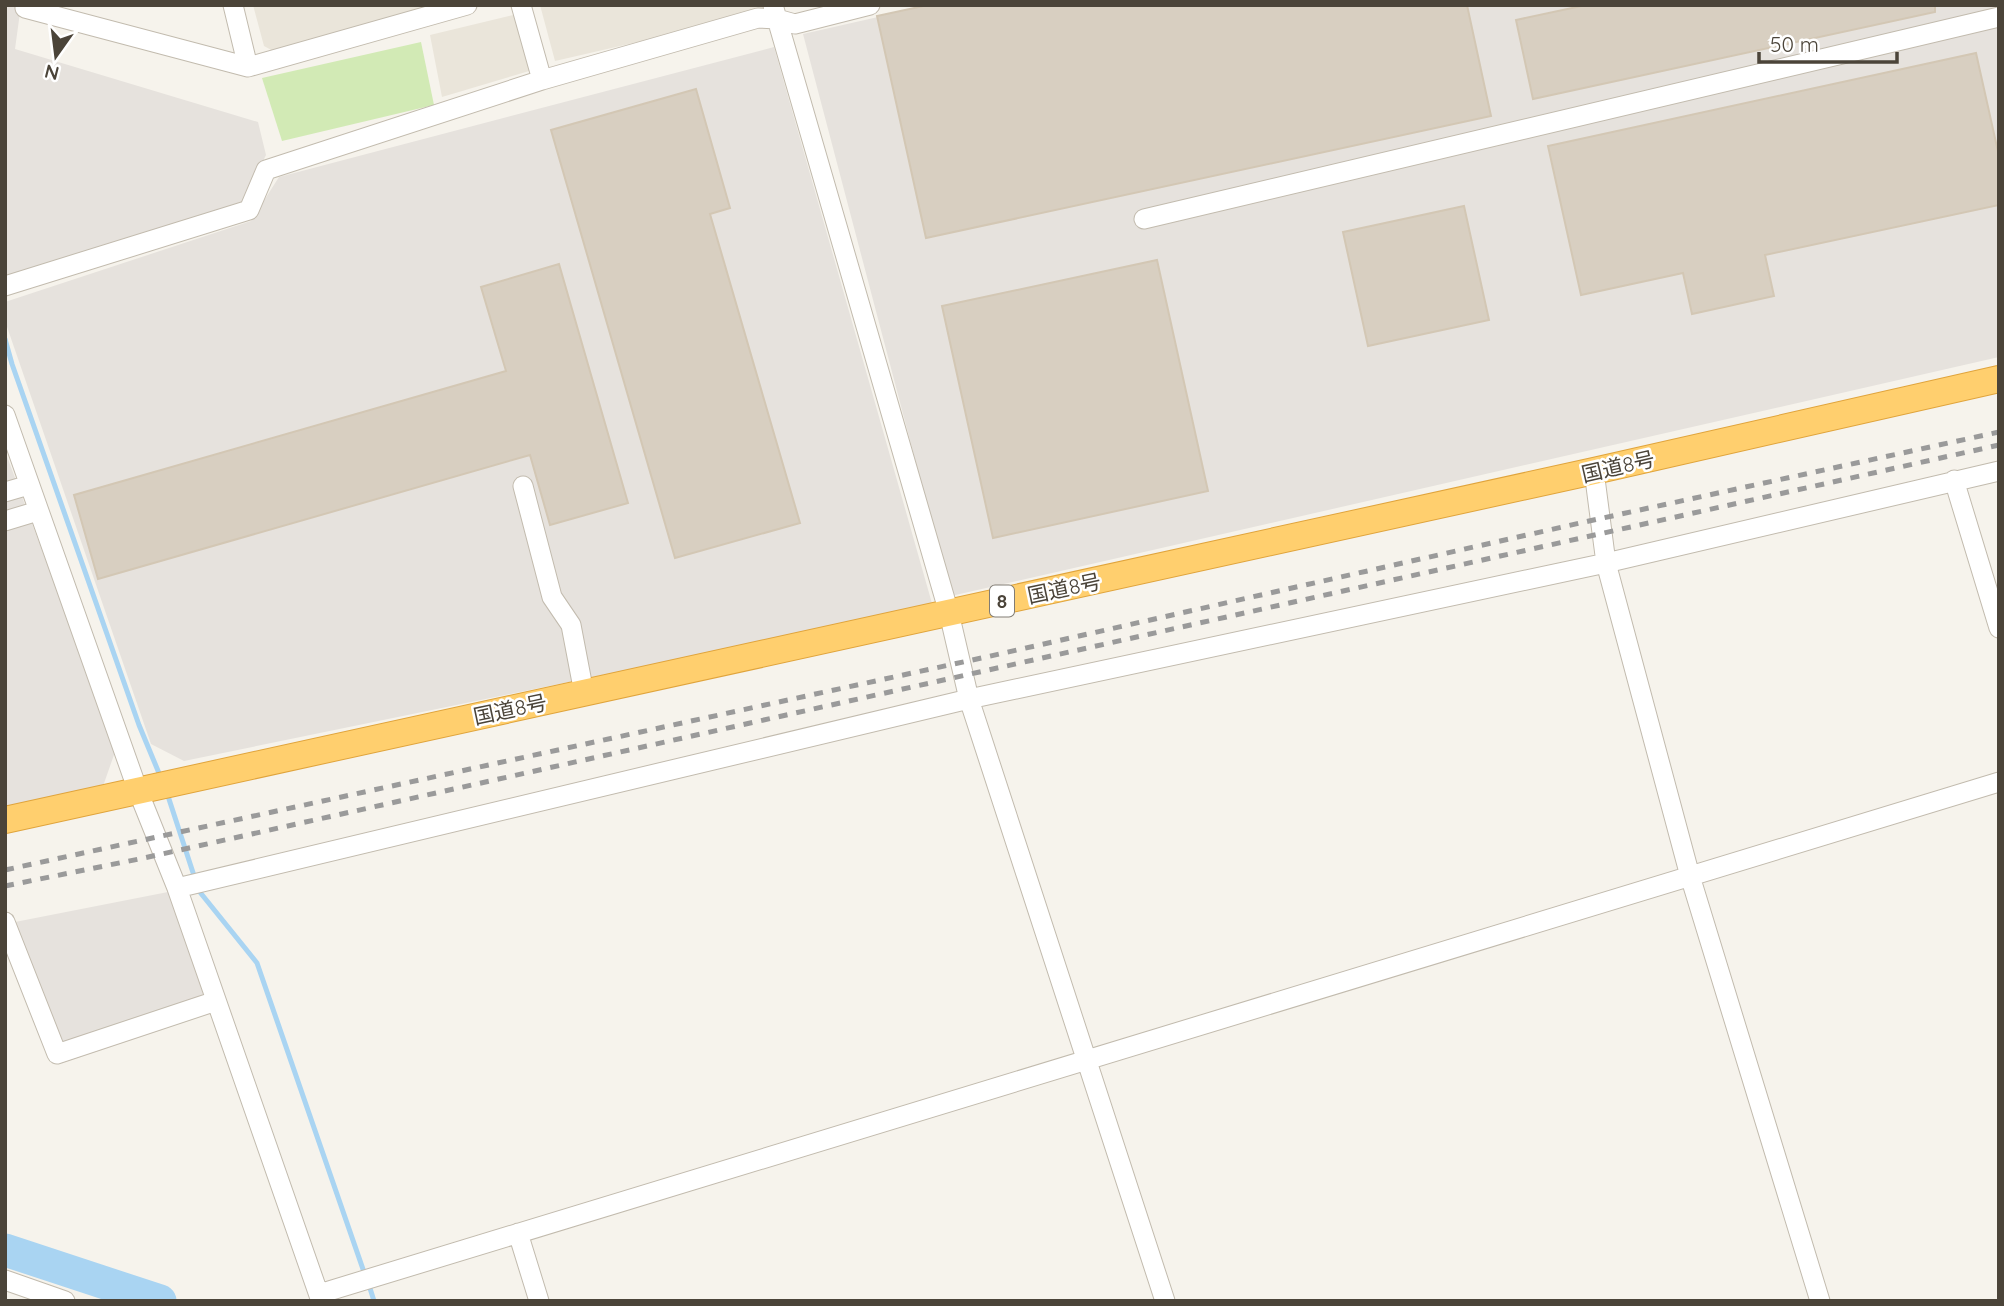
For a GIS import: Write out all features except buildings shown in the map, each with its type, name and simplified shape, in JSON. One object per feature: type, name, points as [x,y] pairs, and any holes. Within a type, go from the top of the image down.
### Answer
[{"type":"highway","name":"国道8号","points":[[5,820],[1594,471],[1999,379]]},
{"type":"street","points":[[26,5],[25,8],[248,67],[467,5]]},
{"type":"street","points":[[233,5],[248,67]]},
{"type":"street","points":[[521,5],[542,80]]},
{"type":"street","points":[[775,12],[795,24],[870,5]]},
{"type":"street","points":[[5,286],[249,210],[266,170],[542,80],[775,12]]},
{"type":"street","points":[[775,12],[949,613],[969,699],[1165,1301]]},
{"type":"street","points":[[1144,219],[1999,17]]},
{"type":"street","points":[[5,415],[138,791],[177,888],[320,1297],[518,1233],[1999,782]]},
{"type":"street","points":[[1594,471],[1606,563],[1690,876],[1820,1301]]},
{"type":"street","points":[[177,888],[969,699],[1606,563],[1999,471]]},
{"type":"street","points":[[1954,480],[1999,628]]},
{"type":"street","points":[[5,492],[29,485]]},
{"type":"street","points":[[523,486],[552,597],[571,625],[584,693]]},
{"type":"street","points":[[5,521],[38,512]]},
{"type":"street","points":[[5,922],[57,1054],[216,1001]]},
{"type":"street","points":[[518,1233],[539,1301]]},
{"type":"street","points":[[5,1280],[65,1301]]},
{"type":"shaded area","points":[[5,5],[21,5],[15,49],[258,122],[266,155],[243,202],[5,280]]},
{"type":"shaded area","points":[[253,5],[458,5],[275,52],[264,46]]},
{"type":"shaded area","points":[[540,5],[763,5],[764,13],[555,61]]},
{"type":"shaded area","points":[[931,5],[1999,5],[1999,357],[951,596],[803,34]]},
{"type":"shaded area","points":[[521,13],[536,69],[442,97],[430,35]]},
{"type":"shaded area","points":[[774,47],[933,607],[184,761],[151,744],[5,321],[5,302],[251,221],[279,177]]},
{"type":"shaded area","points":[[5,451],[116,749],[101,792],[5,811]]},
{"type":"shaded area","points":[[168,892],[206,997],[61,1045],[15,922]]},
{"type":"green space","points":[[421,42],[434,105],[282,141],[262,78]]},
{"type":"waterway","points":[[5,339],[139,725],[161,778]]},
{"type":"waterway","points":[[167,793],[199,891],[257,963],[365,1275]]},
{"type":"waterway","points":[[5,1250],[160,1301]]},
{"type":"waterway","points":[[369,1285],[374,1301]]},
{"type":"railway","points":[[5,870],[986,657],[1999,432]]},
{"type":"railway","points":[[5,886],[144,858],[1999,445]]}]
